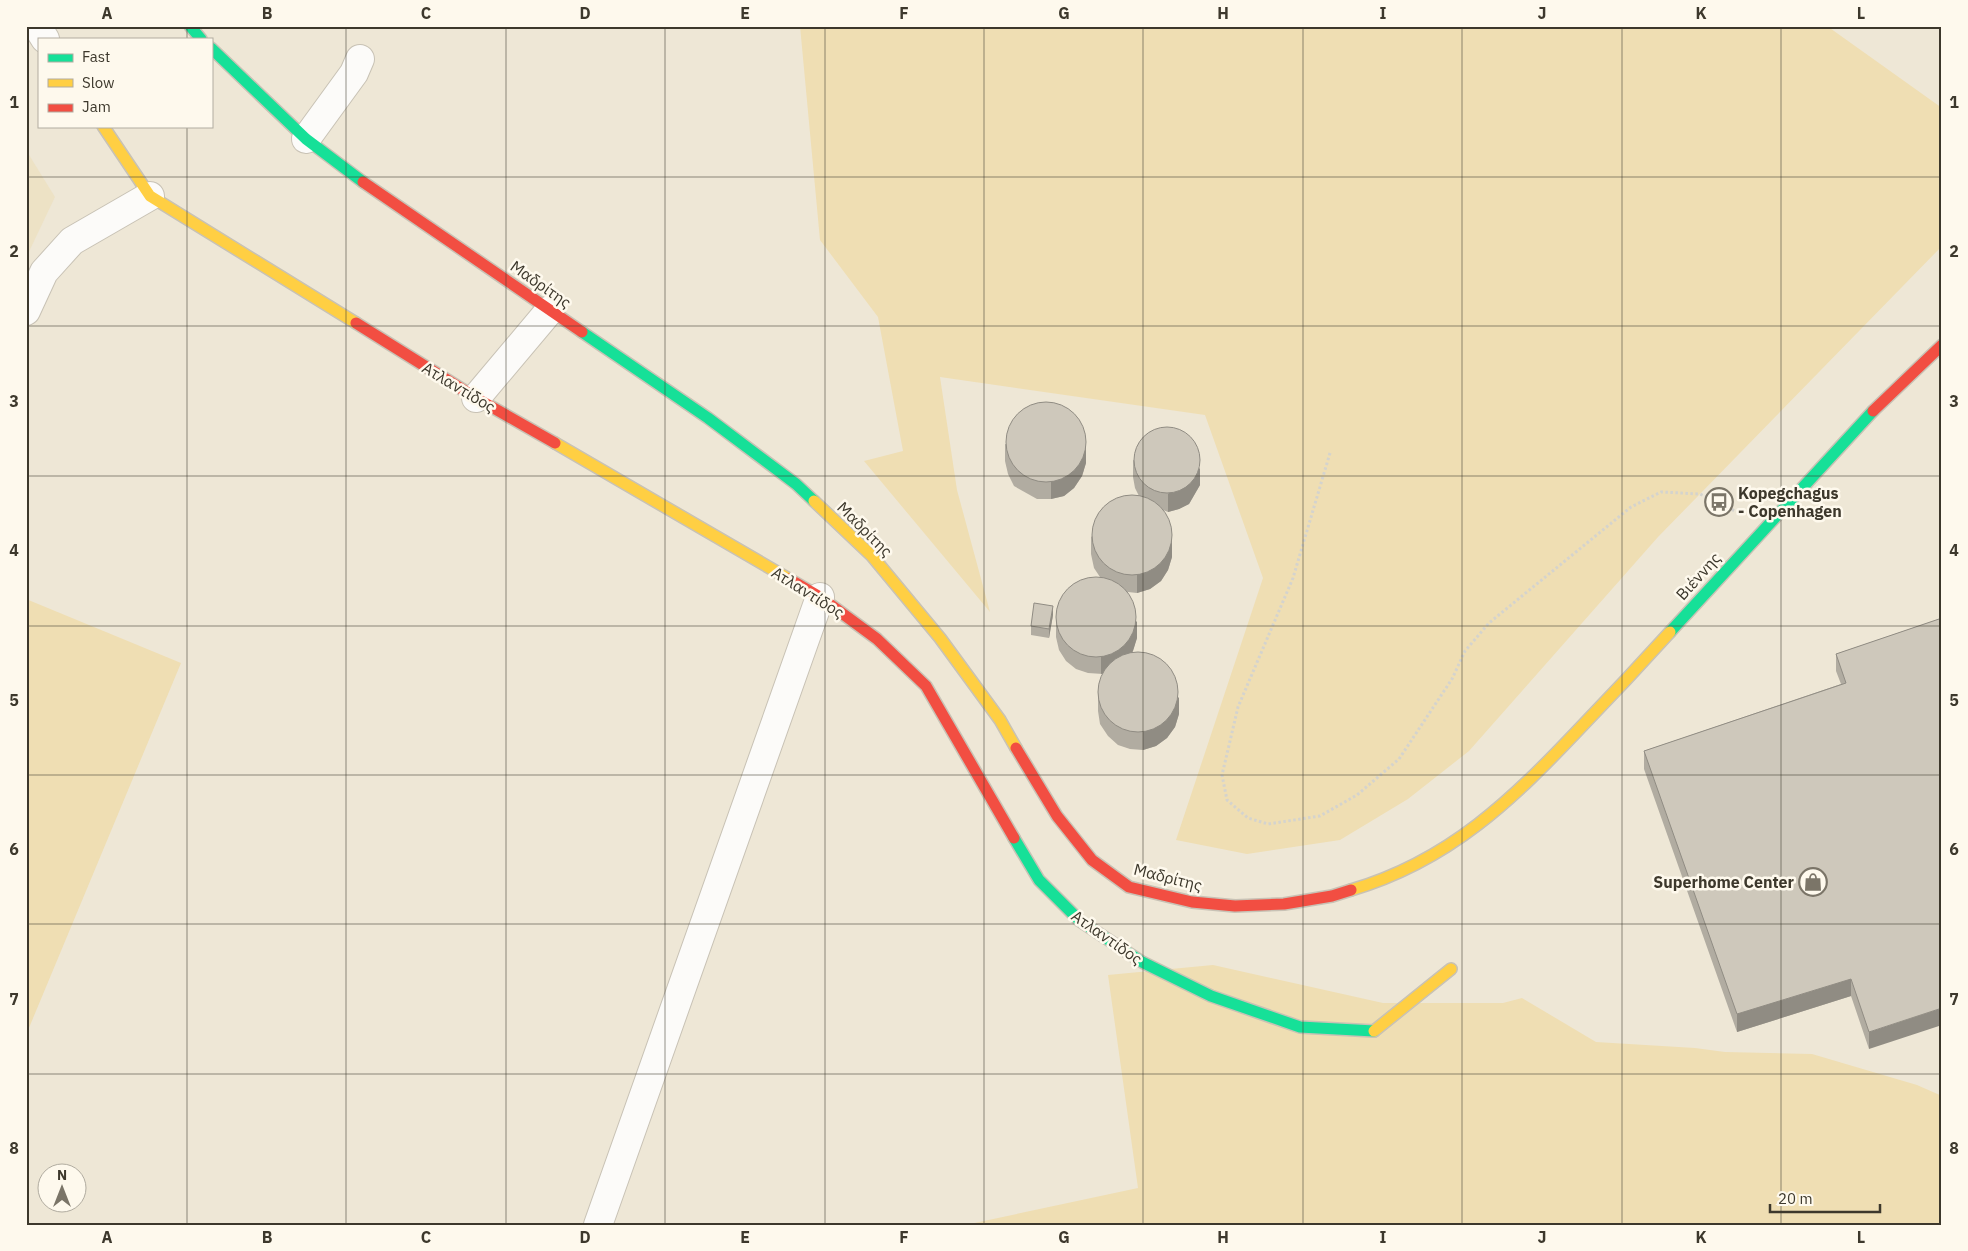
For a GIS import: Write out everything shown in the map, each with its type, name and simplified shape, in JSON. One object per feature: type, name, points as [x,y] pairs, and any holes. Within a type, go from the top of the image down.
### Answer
[{"type":"street","points":[[37,26],[44,38]]},
{"type":"street","points":[[190,26],[200,38]]},
{"type":"street","name":"Μαδρίτης","points":[[212,49],[306,139],[332,160],[708,418],[796,484],[872,556],[940,638],[1000,720],[1057,816],[1092,860],[1129,887],[1192,902],[1235,906],[1284,904],[1332,896],[1382,881],[1433,856],[1476,827]]},
{"type":"street","points":[[306,139],[354,72],[360,59]]},
{"type":"street","name":"Ατλαντίδος","points":[[104,128],[150,196],[182,214],[476,398],[820,597],[877,639],[926,686],[1039,880],[1080,921],[1142,962],[1211,996],[1300,1027],[1373,1032],[1451,969]]},
{"type":"street","points":[[26,311],[44,272],[72,241],[150,196]]},
{"type":"street","points":[[476,398],[550,310]]},
{"type":"street","name":"Βιέννης","points":[[1476,827],[1527,784],[1652,652],[1861,422],[1942,345]]},
{"type":"street","points":[[598,1225],[820,597]]},
{"type":"path","points":[[1330,453],[1293,578],[1238,707],[1222,775],[1227,800],[1248,818],[1268,824],[1320,816],[1357,796],[1399,759],[1452,679],[1465,651],[1489,623],[1631,507],[1661,492],[1700,494],[1765,526]]},
{"type":"shaded area","points":[[800,26],[1827,26],[1942,108],[1942,246],[1658,537],[1469,751],[1408,799],[1340,840],[1247,854],[1176,840],[1263,578],[1205,415],[940,377],[957,490],[990,612],[864,461],[903,451],[878,317],[820,240]]},
{"type":"shaded area","points":[[26,150],[55,197],[26,258]]},
{"type":"shaded area","points":[[26,599],[181,663],[26,1035]]},
{"type":"shaded area","points":[[1213,965],[1383,1003],[1503,1003],[1522,998],[1596,1042],[1695,1048],[1725,1052],[1812,1054],[1917,1085],[1942,1096],[1942,1225],[965,1225],[1138,1188],[1108,975]]},
{"type":"building","points":[[1046,402],[1061,405],[1074,414],[1083,427],[1086,442],[1083,457],[1074,470],[1061,479],[1046,482],[1031,479],[1018,470],[1009,457],[1006,442],[1009,427],[1018,414],[1031,405]]},
{"type":"building","points":[[1161,427],[1173,427],[1185,432],[1195,442],[1200,454],[1198,473],[1185,488],[1173,493],[1161,493],[1149,488],[1139,478],[1134,466],[1134,454],[1139,442],[1149,432]]},
{"type":"building","points":[[1132,495],[1147,498],[1160,507],[1169,520],[1172,535],[1169,550],[1160,563],[1147,572],[1132,575],[1117,572],[1104,563],[1095,550],[1092,535],[1095,520],[1104,507],[1117,498]]},
{"type":"building","points":[[1096,577],[1111,580],[1124,589],[1133,602],[1136,617],[1133,632],[1124,645],[1111,654],[1096,657],[1081,654],[1068,645],[1059,632],[1056,617],[1059,602],[1068,589],[1081,580]]},
{"type":"building","points":[[1034,603],[1053,606],[1049,629],[1031,626]]},
{"type":"building","name":"Superhome Center","points":[[1942,618],[1942,1008],[1869,1032],[1851,979],[1737,1014],[1644,751],[1846,683],[1836,654]]},
{"type":"building","points":[[1138,652],[1153,655],[1166,664],[1175,677],[1178,692],[1175,707],[1166,720],[1153,729],[1138,732],[1123,729],[1110,720],[1101,707],[1098,692],[1101,677],[1110,664],[1123,655]]},
{"type":"traffic: fast","points":[[190,26],[200,38]]},
{"type":"traffic: fast","points":[[212,49],[306,139],[363,182]]},
{"type":"traffic: fast","points":[[582,332],[708,418],[796,484],[814,501]]},
{"type":"traffic: fast","points":[[1670,632],[1873,411]]},
{"type":"traffic: fast","points":[[1014,838],[1039,880],[1080,921],[1142,962],[1211,996],[1300,1027],[1374,1031]]},
{"type":"traffic: slow","points":[[104,128],[150,196],[356,323]]},
{"type":"traffic: slow","points":[[555,443],[789,579]]},
{"type":"traffic: slow","points":[[814,501],[872,556],[940,638],[1000,720],[1016,748]]},
{"type":"traffic: slow","points":[[1351,890],[1387,878],[1419,862],[1449,845],[1478,824],[1531,778],[1670,632]]},
{"type":"traffic: slow","points":[[1374,1031],[1451,969]]},
{"type":"traffic: jam","points":[[363,182],[582,332]]},
{"type":"traffic: jam","points":[[356,323],[476,398],[555,443]]},
{"type":"traffic: jam","points":[[1873,411],[1942,345]]},
{"type":"traffic: jam","points":[[789,579],[820,597],[877,639],[926,686],[1014,838]]},
{"type":"traffic: jam","points":[[1016,748],[1057,816],[1092,860],[1129,887],[1192,902],[1235,906],[1284,904],[1332,896],[1351,890]]},
{"type":"place","name":"Kopegchagus - Copenhagen","points":[[1719,502]]},
{"type":"place","name":"Superhome Center","points":[[1813,882]]}]
